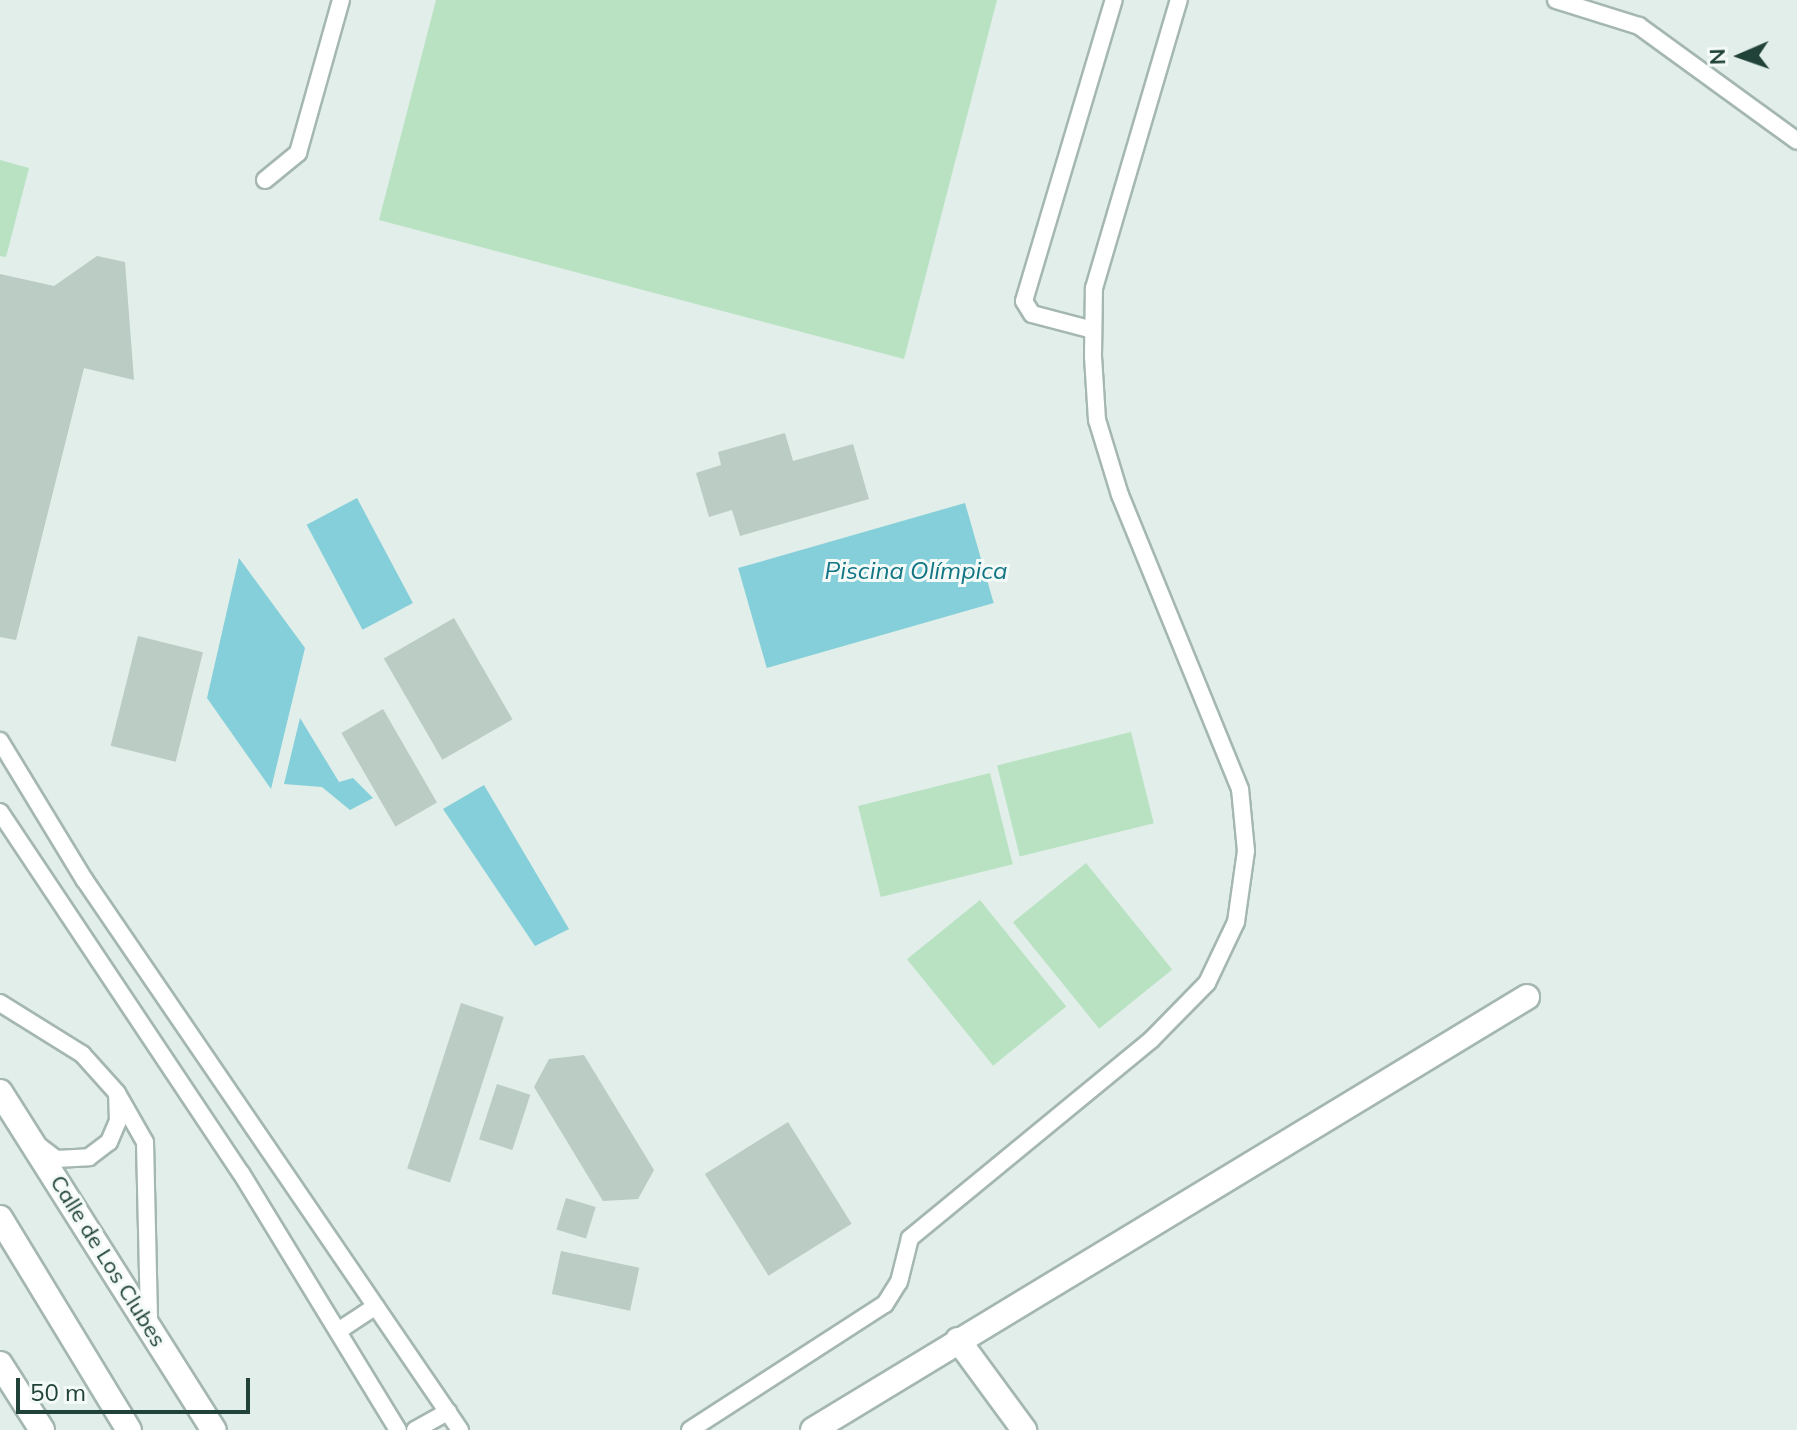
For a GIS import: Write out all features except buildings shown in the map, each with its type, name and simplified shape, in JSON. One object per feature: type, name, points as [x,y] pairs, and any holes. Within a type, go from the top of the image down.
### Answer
[{"type":"street","points":[[813,1430],[1527,997]]},
{"type":"street","name":"Calle de Los Clubes","points":[[0,1092],[214,1430]]},
{"type":"street","points":[[0,1218],[129,1430]]},
{"type":"street","points":[[958,1340],[1024,1430]]},
{"type":"street","points":[[0,1364],[42,1430]]},
{"type":"lane","points":[[265,180],[298,153],[341,0]]},
{"type":"lane","points":[[1093,330],[1032,314],[1024,301],[1114,0]]},
{"type":"lane","points":[[690,1430],[885,1304],[899,1282],[910,1238],[1151,1040],[1207,983],[1236,922],[1246,851],[1240,789],[1120,495],[1097,420],[1094,288],[1179,0]]},
{"type":"lane","points":[[1556,0],[1639,26],[1797,141]]},
{"type":"lane","points":[[0,741],[84,879],[460,1430]]},
{"type":"lane","points":[[0,812],[241,1173],[398,1430]]},
{"type":"lane","points":[[0,1003],[82,1054],[117,1093],[145,1142],[149,1326]]},
{"type":"lane","points":[[29,1136],[56,1159],[89,1157],[109,1142],[118,1121],[117,1093]]},
{"type":"lane","points":[[338,1331],[376,1306]]},
{"type":"lane","points":[[415,1430],[448,1412]]},
{"type":"green space","points":[[436,0],[997,0],[904,359],[379,220]]},
{"type":"green space","points":[[0,160],[29,168],[6,257],[0,256]]},
{"type":"green space","points":[[1131,732],[1154,823],[1020,857],[997,765]]},
{"type":"green space","points":[[990,773],[1013,864],[881,897],[858,806]]},
{"type":"green space","points":[[1086,863],[1172,969],[1099,1029],[1013,922]]},
{"type":"green space","points":[[980,900],[1066,1006],[993,1066],[907,959]]},
{"type":"water","points":[[357,498],[413,603],[363,630],[307,525]]},
{"type":"water","name":"Piscina Olímpica","points":[[965,503],[994,603],[767,668],[738,568]]},
{"type":"water","points":[[239,558],[305,648],[271,789],[207,698]]},
{"type":"water","points":[[300,718],[339,782],[353,778],[373,798],[350,810],[322,787],[284,784]]},
{"type":"water","points":[[484,785],[569,929],[535,946],[443,809]]}]
